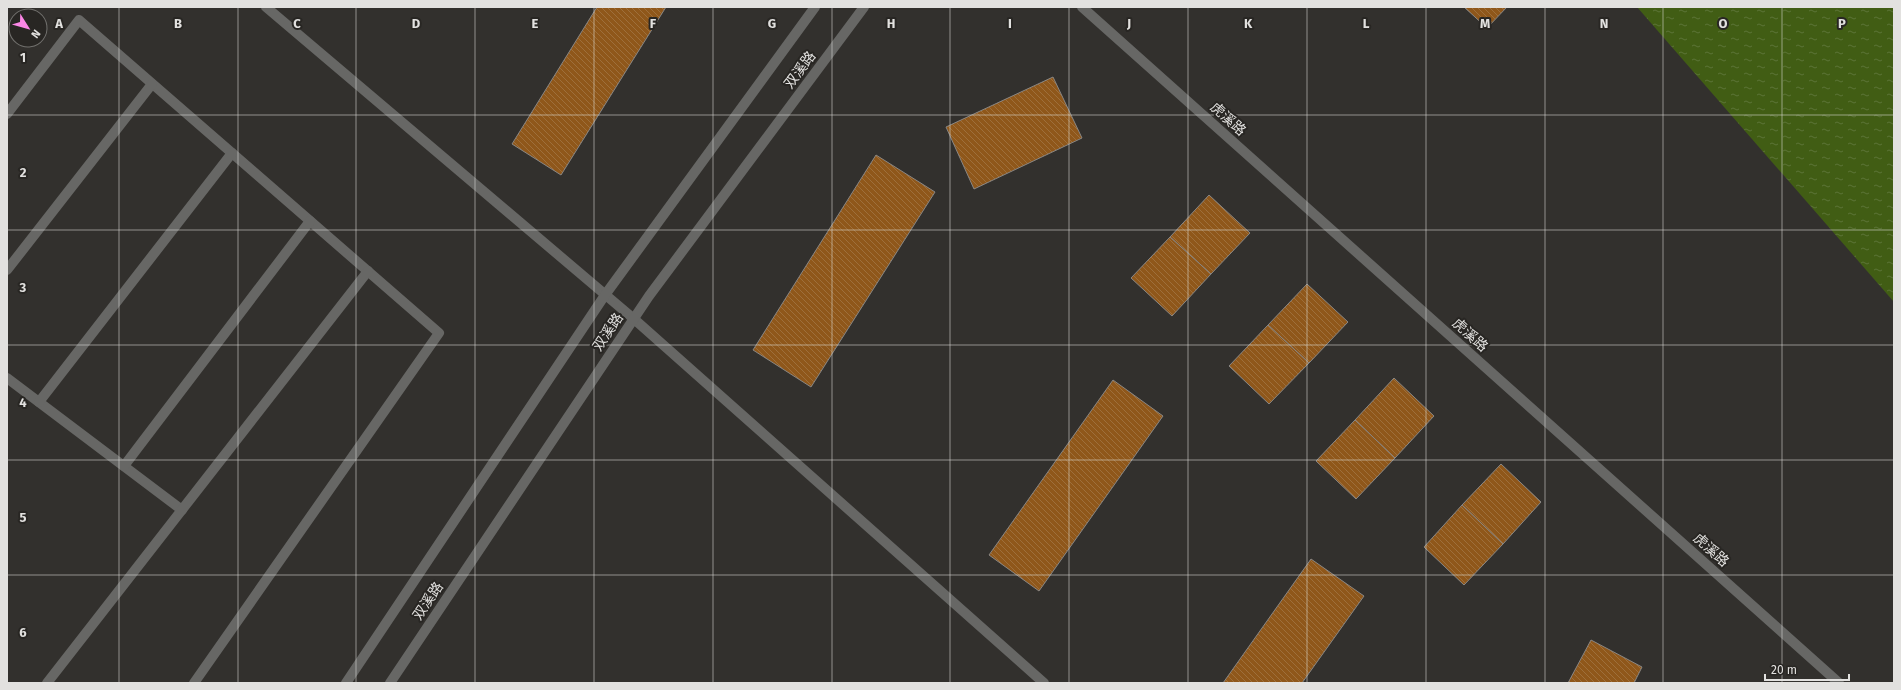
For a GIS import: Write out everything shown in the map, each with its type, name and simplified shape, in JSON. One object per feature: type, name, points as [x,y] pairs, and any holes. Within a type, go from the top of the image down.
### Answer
[{"type":"street","points":[[266,7],[634,319],[1044,683]]},
{"type":"street","name":"双溪路","points":[[346,683],[605,295],[815,7]]},
{"type":"street","name":"双溪路","points":[[390,683],[634,319],[864,7]]},
{"type":"street","name":"虎溪路","points":[[1082,7],[1839,683]]},
{"type":"street","points":[[7,114],[79,20],[439,333],[194,683]]},
{"type":"street","points":[[7,270],[152,84]]},
{"type":"street","points":[[39,402],[232,153]]},
{"type":"street","points":[[124,466],[310,221]]},
{"type":"street","points":[[47,683],[368,271]]},
{"type":"street","points":[[7,378],[182,510]]},
{"type":"water","points":[[1637,7],[1894,7],[1894,302]]},
{"type":"building","points":[[597,7],[666,7],[561,175],[512,144]]},
{"type":"building","points":[[1464,7],[1507,7],[1487,28]]},
{"type":"building","points":[[1053,77],[1082,138],[974,189],[946,127]]},
{"type":"building","points":[[876,155],[935,192],[811,387],[753,350]]},
{"type":"building","points":[[1209,195],[1250,233],[1211,274],[1170,237]]},
{"type":"building","points":[[1170,237],[1211,274],[1172,316],[1131,278]]},
{"type":"building","points":[[1307,284],[1348,322],[1309,363],[1268,325]]},
{"type":"building","points":[[1268,325],[1309,363],[1269,404],[1229,366]]},
{"type":"building","points":[[1394,378],[1434,416],[1395,458],[1355,420]]},
{"type":"building","points":[[1113,380],[1163,416],[1039,591],[989,555]]},
{"type":"building","points":[[1355,420],[1395,458],[1356,499],[1316,461]]},
{"type":"building","points":[[1501,464],[1541,502],[1503,544],[1462,505]]},
{"type":"building","points":[[1462,505],[1503,544],[1464,585],[1424,547]]},
{"type":"building","points":[[1311,559],[1364,596],[1302,683],[1223,683]]},
{"type":"building","points":[[1591,640],[1642,667],[1634,683],[1568,683]]}]
